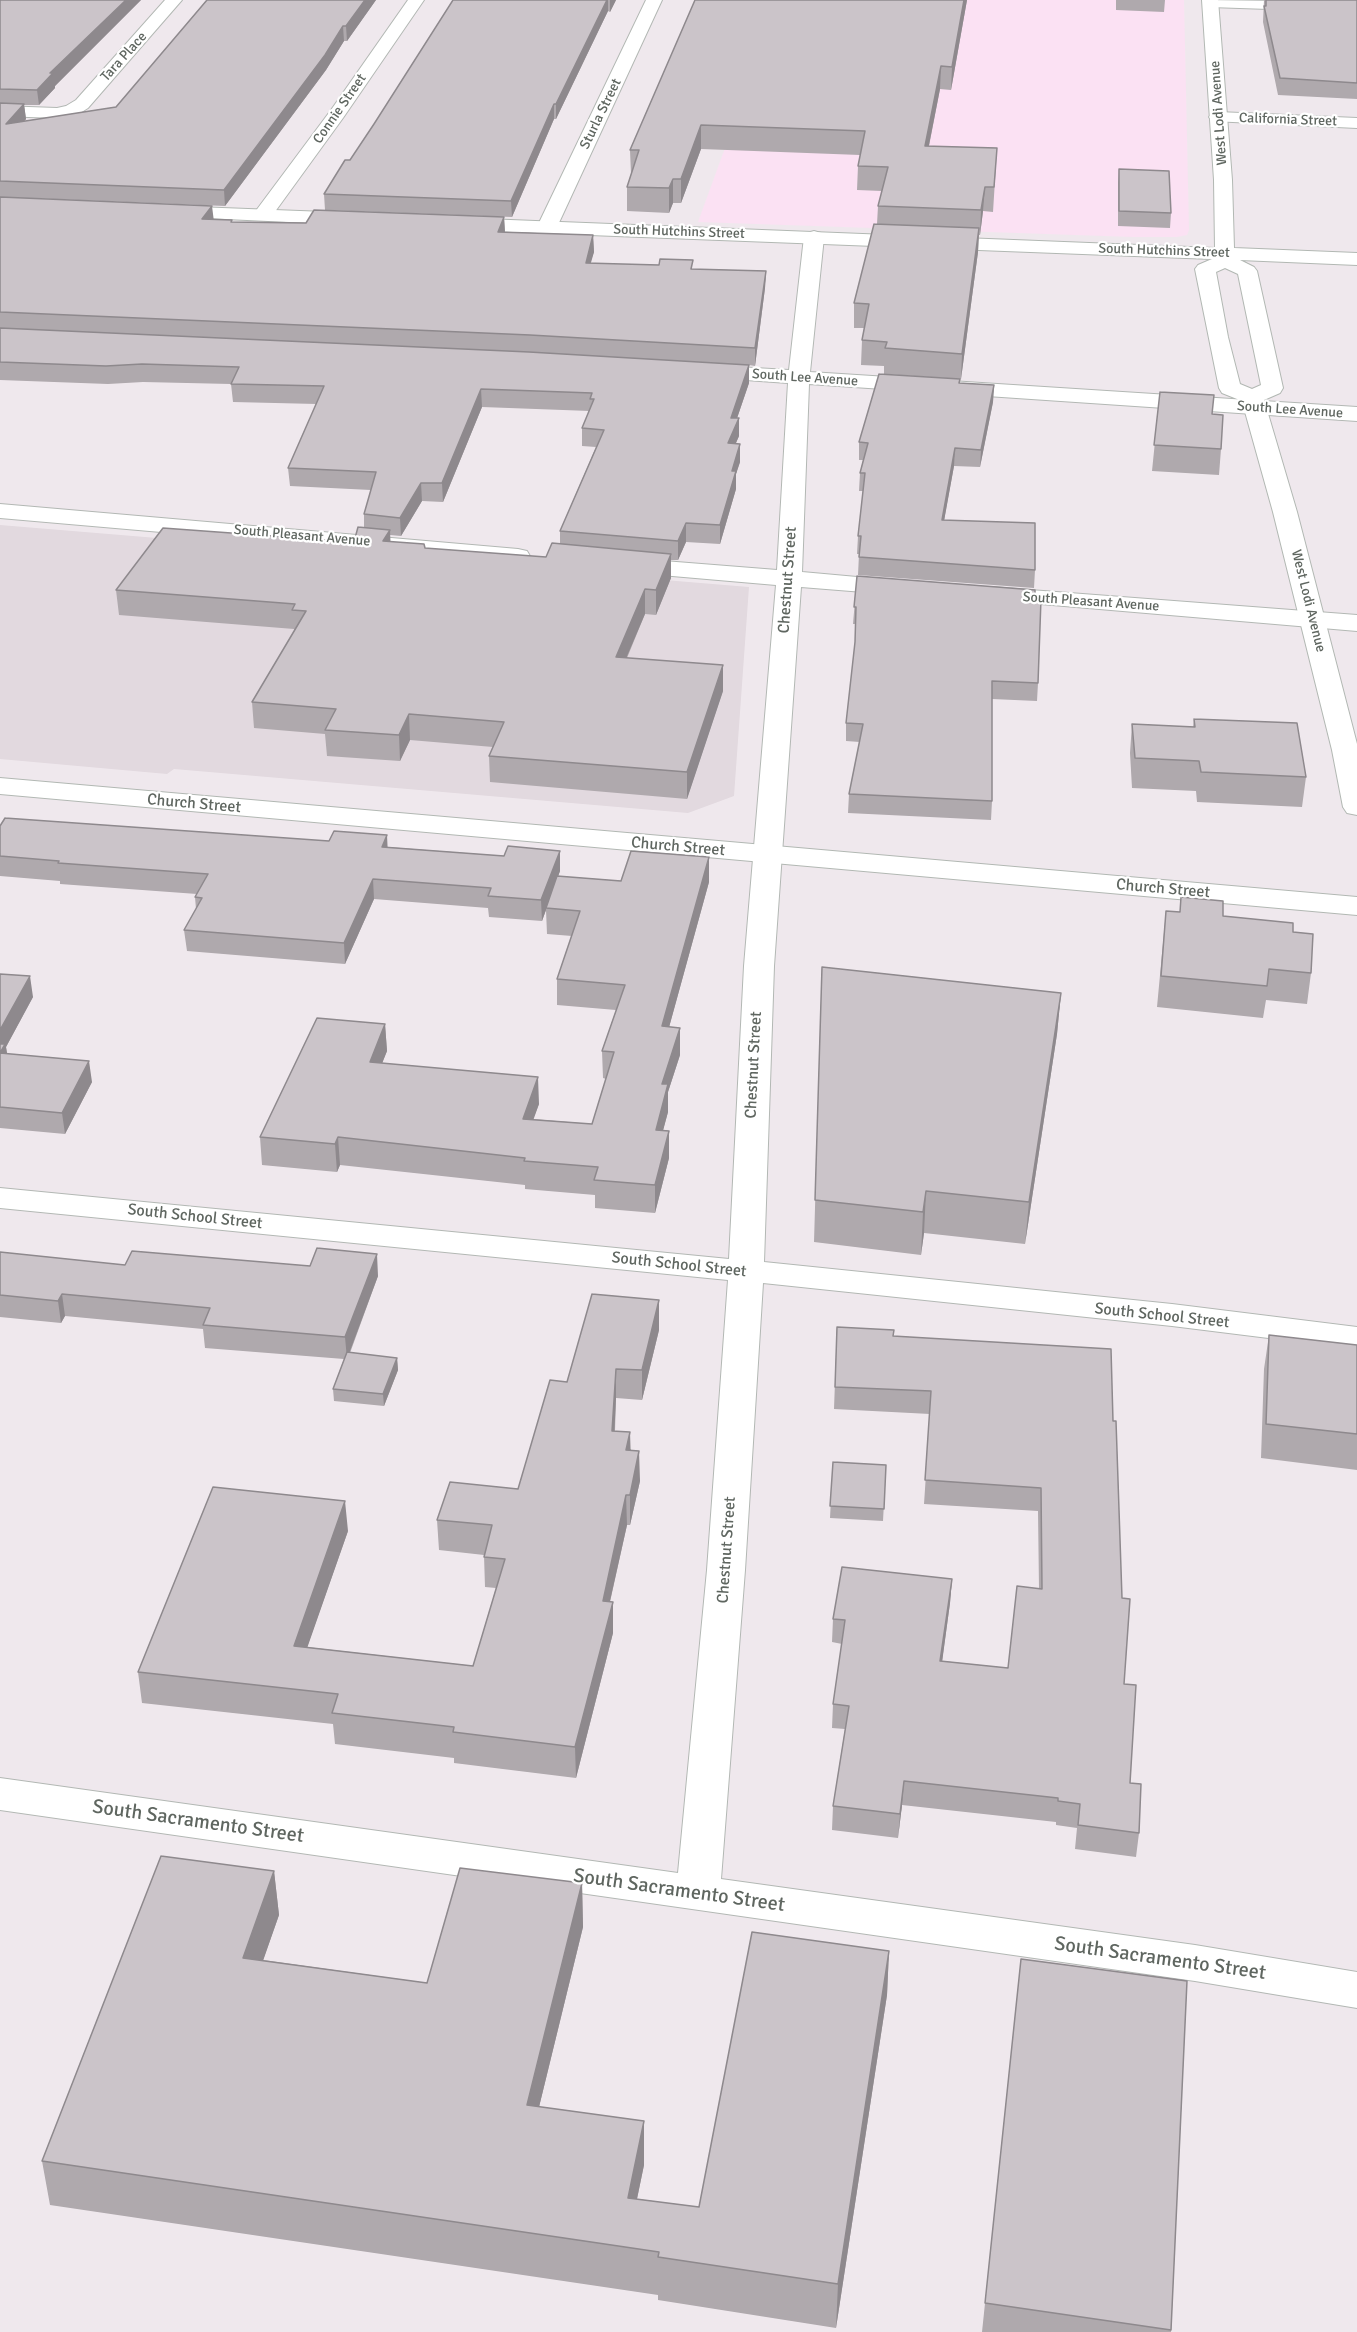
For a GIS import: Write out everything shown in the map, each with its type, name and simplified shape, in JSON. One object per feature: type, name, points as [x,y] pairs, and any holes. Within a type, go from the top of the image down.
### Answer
[{"type":"street","name":"Tara Place","points":[[0,111],[57,113],[71,111],[82,104],[174,0]]},
{"type":"street","name":"Connie Street","points":[[262,216],[337,114],[416,0]]},
{"type":"street","name":"Sturla Street","points":[[547,227],[654,0]]},
{"type":"street","points":[[1210,1],[1357,7]]},
{"type":"street","name":"West Lodi Avenue","points":[[1210,1],[1223,180],[1224,257]]},
{"type":"street","name":"California Street","points":[[1218,117],[1357,123]]},
{"type":"street","points":[[155,212],[369,220]]},
{"type":"street","name":"South Hutchins Street","points":[[440,223],[814,237],[1224,257],[1357,259]]},
{"type":"street","name":"Chestnut Street","points":[[698,1893],[726,1570],[746,1271],[754,1048],[789,579],[799,376],[814,237]]},
{"type":"street","points":[[1224,257],[1247,271],[1272,388],[1253,402],[1230,388],[1218,337],[1205,269],[1224,257]]},
{"type":"street","name":"South Lee Avenue","points":[[684,370],[1253,402],[1357,414]]},
{"type":"street","name":"West Lodi Avenue","points":[[1253,402],[1285,512],[1357,807]]},
{"type":"street","name":"South Pleasant Avenue","points":[[0,511],[546,558]]},
{"type":"street","points":[[604,563],[919,589]]},
{"type":"street","name":"South Pleasant Avenue","points":[[966,593],[1357,622]]},
{"type":"street","name":"Church Street","points":[[0,786],[768,856],[1357,906]]},
{"type":"street","name":"South School Street","points":[[0,1198],[746,1271],[1172,1315],[1357,1338]]},
{"type":"street","name":"South Sacramento Street","points":[[0,1794],[1195,1963],[1357,1990]]},
{"type":"shaded area","points":[[779,0],[1184,0],[1189,230],[1187,235],[1133,237],[698,222]]},
{"type":"shaded area","points":[[0,525],[749,587],[734,796],[688,813],[174,769],[167,774],[0,759]]},
{"type":"building","points":[[0,0],[126,0],[50,73],[53,73],[37,90],[0,89]]},
{"type":"building","points":[[207,0],[365,0],[346,26],[343,26],[325,55],[224,190],[0,181],[0,103],[24,104],[6,124],[116,107]]},
{"type":"building","points":[[453,0],[607,0],[554,104],[511,201],[324,194],[345,160],[350,160],[374,124]]},
{"type":"building","points":[[695,0],[964,0],[952,67],[941,66],[925,146],[997,148],[994,187],[985,187],[981,210],[878,206],[888,167],[858,166],[865,131],[701,125],[681,179],[673,179],[669,188],[627,187],[639,150],[630,150]]},
{"type":"building","points":[[1266,0],[1357,0],[1357,83],[1280,78],[1264,6],[1266,6]]},
{"type":"building","points":[[1119,169],[1169,171],[1171,213],[1119,211]]},
{"type":"building","points":[[0,197],[212,206],[202,219],[232,220],[231,222],[306,223],[314,210],[504,217],[498,232],[593,235],[586,263],[659,265],[660,259],[693,260],[691,269],[766,271],[755,348],[530,335],[0,312]]},
{"type":"building","points":[[874,224],[979,228],[962,354],[885,348],[887,342],[862,340],[869,304],[854,303]]},
{"type":"building","points":[[0,328],[529,352],[749,365],[731,418],[739,418],[728,443],[740,444],[732,471],[736,471],[720,525],[686,523],[678,541],[560,531],[604,430],[582,428],[594,399],[590,399],[592,393],[481,389],[442,483],[421,483],[400,518],[364,514],[376,472],[288,468],[324,386],[231,384],[239,367],[0,362]]},
{"type":"building","points":[[879,374],[960,379],[959,383],[994,385],[981,450],[955,448],[942,520],[1035,523],[1035,570],[859,557],[861,536],[858,536],[865,473],[860,473],[868,443],[859,442]]},
{"type":"building","points":[[1160,392],[1214,395],[1212,414],[1223,415],[1221,449],[1154,445]]},
{"type":"building","points":[[358,527],[390,530],[383,541],[424,544],[425,548],[546,557],[552,543],[671,554],[656,590],[645,589],[616,657],[723,665],[687,772],[489,756],[504,722],[409,714],[399,735],[325,730],[336,709],[252,702],[306,611],[292,610],[295,604],[116,590],[163,528],[354,542]]},
{"type":"building","points":[[857,576],[1035,590],[1035,599],[1041,599],[1038,683],[992,681],[992,801],[849,794],[863,724],[846,723],[855,642],[856,607],[854,607]]},
{"type":"building","points":[[1194,719],[1297,723],[1306,777],[1201,772],[1199,761],[1135,758],[1132,724],[1195,727]]},
{"type":"building","points":[[5,818],[329,841],[334,831],[387,835],[382,847],[504,856],[508,846],[560,851],[541,900],[488,896],[491,888],[373,879],[344,943],[184,930],[202,898],[195,897],[208,874],[58,863],[59,861],[0,856],[0,826]]},
{"type":"building","points":[[631,851],[709,857],[662,1026],[680,1028],[662,1084],[668,1084],[656,1130],[669,1131],[655,1185],[594,1180],[598,1167],[524,1161],[525,1158],[338,1137],[335,1144],[260,1137],[317,1018],[385,1024],[370,1062],[538,1077],[523,1119],[592,1124],[614,1052],[602,1051],[625,985],[557,979],[580,911],[546,908],[557,876],[621,881]]},
{"type":"building","points":[[1181,897],[1223,901],[1223,916],[1293,923],[1293,932],[1313,934],[1311,973],[1269,969],[1267,986],[1161,976],[1166,911],[1180,912]]},
{"type":"building","points":[[822,967],[1061,993],[1029,1202],[926,1191],[923,1212],[815,1200]]},
{"type":"building","points":[[0,974],[30,976],[0,1030]]},
{"type":"building","points":[[0,1053],[89,1061],[62,1113],[0,1107]]},
{"type":"building","points":[[317,1248],[377,1254],[345,1337],[203,1325],[210,1308],[62,1294],[58,1301],[0,1295],[0,1252],[125,1265],[132,1251],[310,1266]]},
{"type":"building","points":[[592,1294],[659,1300],[642,1370],[616,1369],[612,1431],[630,1432],[626,1450],[639,1451],[630,1495],[626,1495],[603,1601],[613,1602],[575,1747],[453,1732],[454,1727],[332,1713],[338,1694],[138,1672],[213,1487],[345,1501],[294,1646],[473,1666],[505,1559],[484,1557],[492,1525],[437,1520],[450,1482],[518,1489],[550,1380],[567,1382]]},
{"type":"building","points":[[837,1327],[894,1330],[893,1336],[1111,1349],[1113,1421],[1116,1421],[1122,1598],[1130,1599],[1124,1684],[1136,1685],[1130,1783],[1141,1784],[1139,1833],[1078,1825],[1080,1804],[1058,1801],[1058,1798],[904,1781],[900,1814],[833,1806],[849,1706],[833,1704],[845,1620],[833,1619],[842,1567],[952,1579],[940,1661],[1008,1668],[1017,1586],[1042,1589],[1041,1488],[925,1480],[931,1391],[835,1387]]},
{"type":"building","points":[[1269,1335],[1357,1345],[1357,1434],[1266,1424]]},
{"type":"building","points":[[347,1352],[397,1358],[383,1394],[333,1389]]},
{"type":"building","points":[[833,1462],[886,1465],[884,1509],[830,1506]]},
{"type":"building","points":[[161,1856],[274,1871],[243,1958],[427,1983],[460,1868],[582,1883],[527,2105],[644,2121],[628,2198],[699,2207],[752,1932],[889,1951],[838,2284],[658,2257],[659,2252],[42,2161]]},
{"type":"building","points":[[1021,1959],[1187,1981],[1171,2330],[985,2303]]}]
